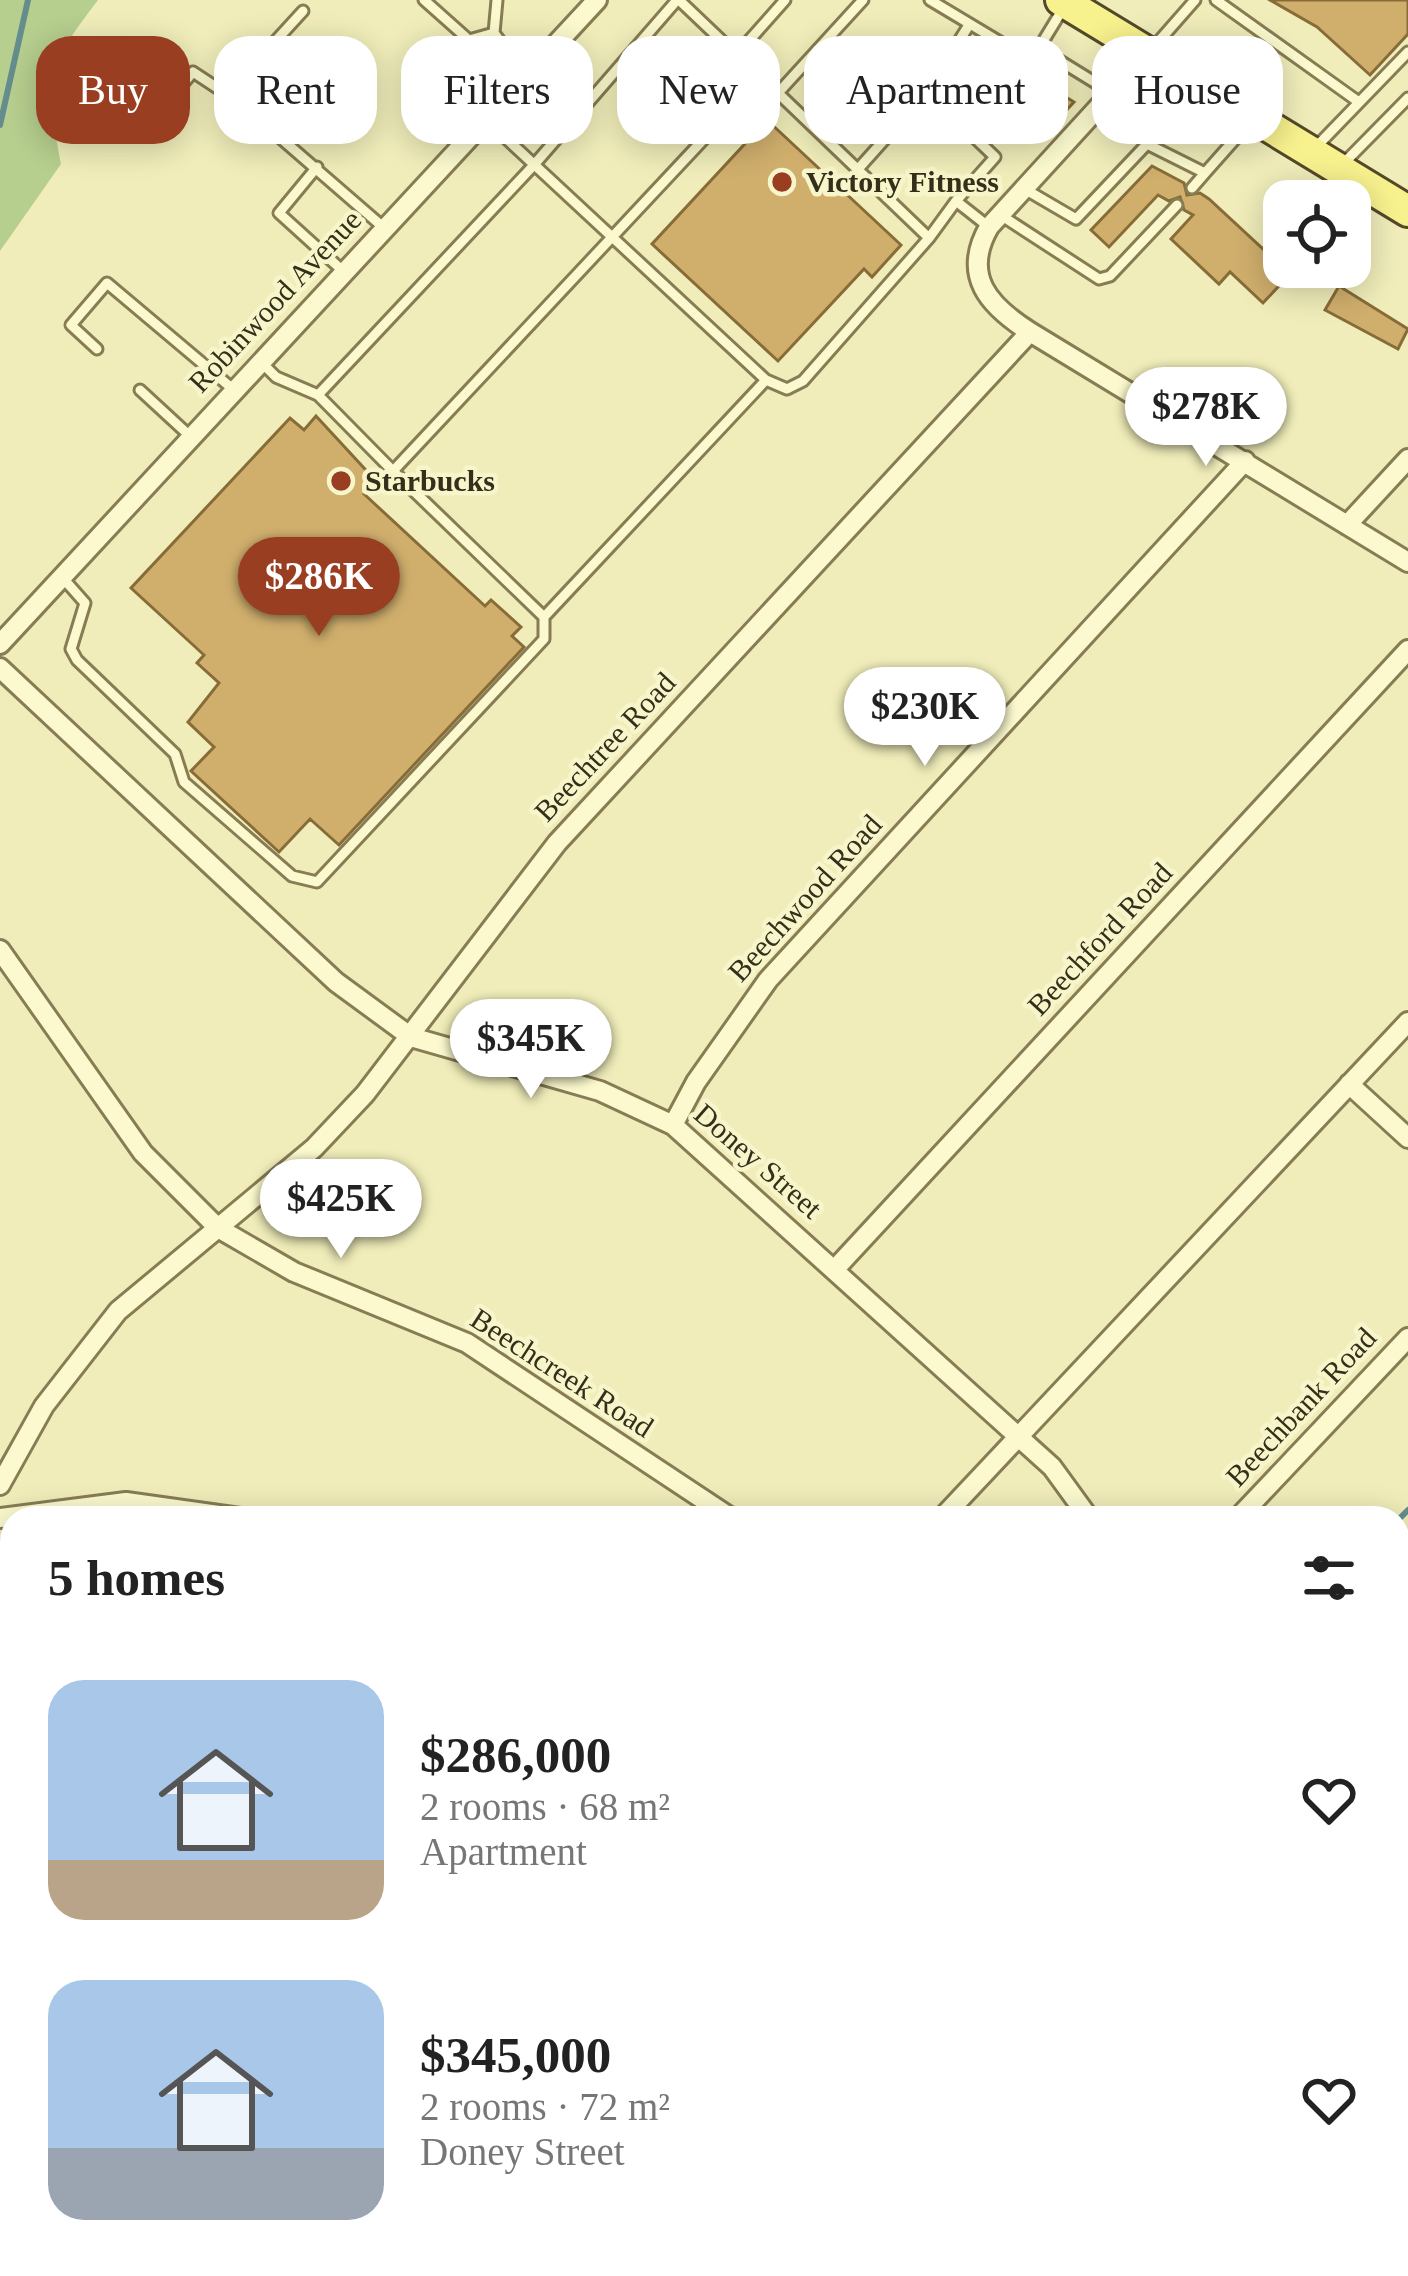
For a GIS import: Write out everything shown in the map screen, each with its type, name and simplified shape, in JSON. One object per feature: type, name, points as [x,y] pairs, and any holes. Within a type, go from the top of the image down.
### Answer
[{"type":"main road","points":[[1067,1],[1122,36]]},
{"type":"main road","points":[[1283,136],[1408,212]]},
{"type":"street","name":"Robinwood Avenue","points":[[563,36],[597,0]]},
{"type":"street","points":[[1092,114],[994,220],[979,244],[979,281],[998,312],[1408,562]]},
{"type":"street","name":"Robinwood Avenue","points":[[0,644],[462,144]]},
{"type":"street","name":"Beechtree Road","points":[[0,1485],[44,1406],[118,1311],[314,1148],[411,1037],[514,892],[1030,332]]},
{"type":"street","points":[[1347,525],[1408,459]]},
{"type":"street","name":"Beechwood Road","points":[[674,1125],[696,1082],[768,980],[1245,461]]},
{"type":"street","name":"Beechford Road","points":[[835,1269],[1408,650]]},
{"type":"street","name":"Doney Street","points":[[0,668],[336,982],[411,1037],[600,1091],[674,1125],[1052,1467],[1080,1506]]},
{"type":"street","name":"Beechcreek Road","points":[[0,950],[143,1154],[218,1228],[294,1271],[466,1343],[713,1506]]},
{"type":"street","points":[[953,1506],[1408,1022]]},
{"type":"street","points":[[1349,1084],[1408,1138]]},
{"type":"street","name":"Beechbank Road","points":[[1249,1506],[1408,1338]]},
{"type":"street","points":[[95,1506],[127,1502],[155,1506]]},
{"type":"lane","points":[[424,0],[469,40],[494,33]]},
{"type":"lane","points":[[318,395],[533,166],[678,0],[719,36]]},
{"type":"lane","points":[[753,36],[785,0]]},
{"type":"lane","points":[[780,91],[863,0]]},
{"type":"lane","points":[[930,0],[988,36]]},
{"type":"lane","points":[[1163,36],[1195,0]]},
{"type":"lane","points":[[1216,0],[1356,100]]},
{"type":"lane","points":[[495,1],[496,36]]},
{"type":"lane","points":[[1046,36],[1067,1]]},
{"type":"lane","points":[[280,36],[303,10]]},
{"type":"lane","points":[[962,36],[969,25]]},
{"type":"lane","points":[[1311,152],[1356,100],[1408,52]]},
{"type":"lane","points":[[190,76],[193,72],[317,167],[383,227]]},
{"type":"lane","points":[[780,95],[929,238]]},
{"type":"lane","points":[[1338,169],[1408,98]]},
{"type":"lane","points":[[511,144],[766,380],[787,388],[803,381],[995,157],[981,144]]},
{"type":"lane","points":[[393,471],[698,144]]},
{"type":"lane","points":[[860,168],[881,144]]},
{"type":"lane","points":[[1023,188],[1076,219],[1147,144],[1205,173]]},
{"type":"lane","points":[[1192,188],[1230,144]]},
{"type":"lane","points":[[317,167],[279,213],[343,271]]},
{"type":"lane","points":[[956,201],[1099,280],[1110,276],[1177,206]]},
{"type":"lane","points":[[97,349],[71,325],[107,283],[234,389]]},
{"type":"lane","points":[[260,361],[276,377],[318,395],[544,617]]},
{"type":"lane","points":[[62,577],[85,603],[71,649],[77,660],[175,754],[184,782],[307,884],[317,882],[544,639],[544,617],[766,380]]},
{"type":"lane","points":[[140,390],[191,437]]},
{"type":"green space","points":[[0,0],[98,0],[72,36],[36,36],[36,144],[58,144],[61,164],[0,251]]},
{"type":"building","points":[[1270,0],[1408,0],[1408,34],[1370,75],[1317,27]]},
{"type":"building","points":[[780,132],[901,245],[872,277],[864,269],[778,361],[652,244],[745,144],[780,144]]},
{"type":"building","points":[[1152,166],[1184,183],[1187,195],[1200,193],[1209,199],[1263,249],[1263,288],[1277,288],[1263,303],[1230,272],[1219,284],[1171,239],[1193,215],[1184,210],[1180,197],[1169,201],[1158,195],[1109,247],[1091,230]]},
{"type":"building","points":[[1342,288],[1408,329],[1398,349],[1325,310]]},
{"type":"building","points":[[316,416],[376,481],[364,494],[485,606],[491,600],[521,627],[512,636],[524,647],[339,845],[310,819],[279,852],[191,771],[214,747],[188,722],[219,683],[197,663],[204,655],[131,588],[290,418],[304,430]]},
{"type":"waterway","points":[[0,125],[28,0]]},
{"type":"place","name":"Victory Fitness","points":[[782,182]]},
{"type":"place","name":"Starbucks","points":[[341,481]]}]
